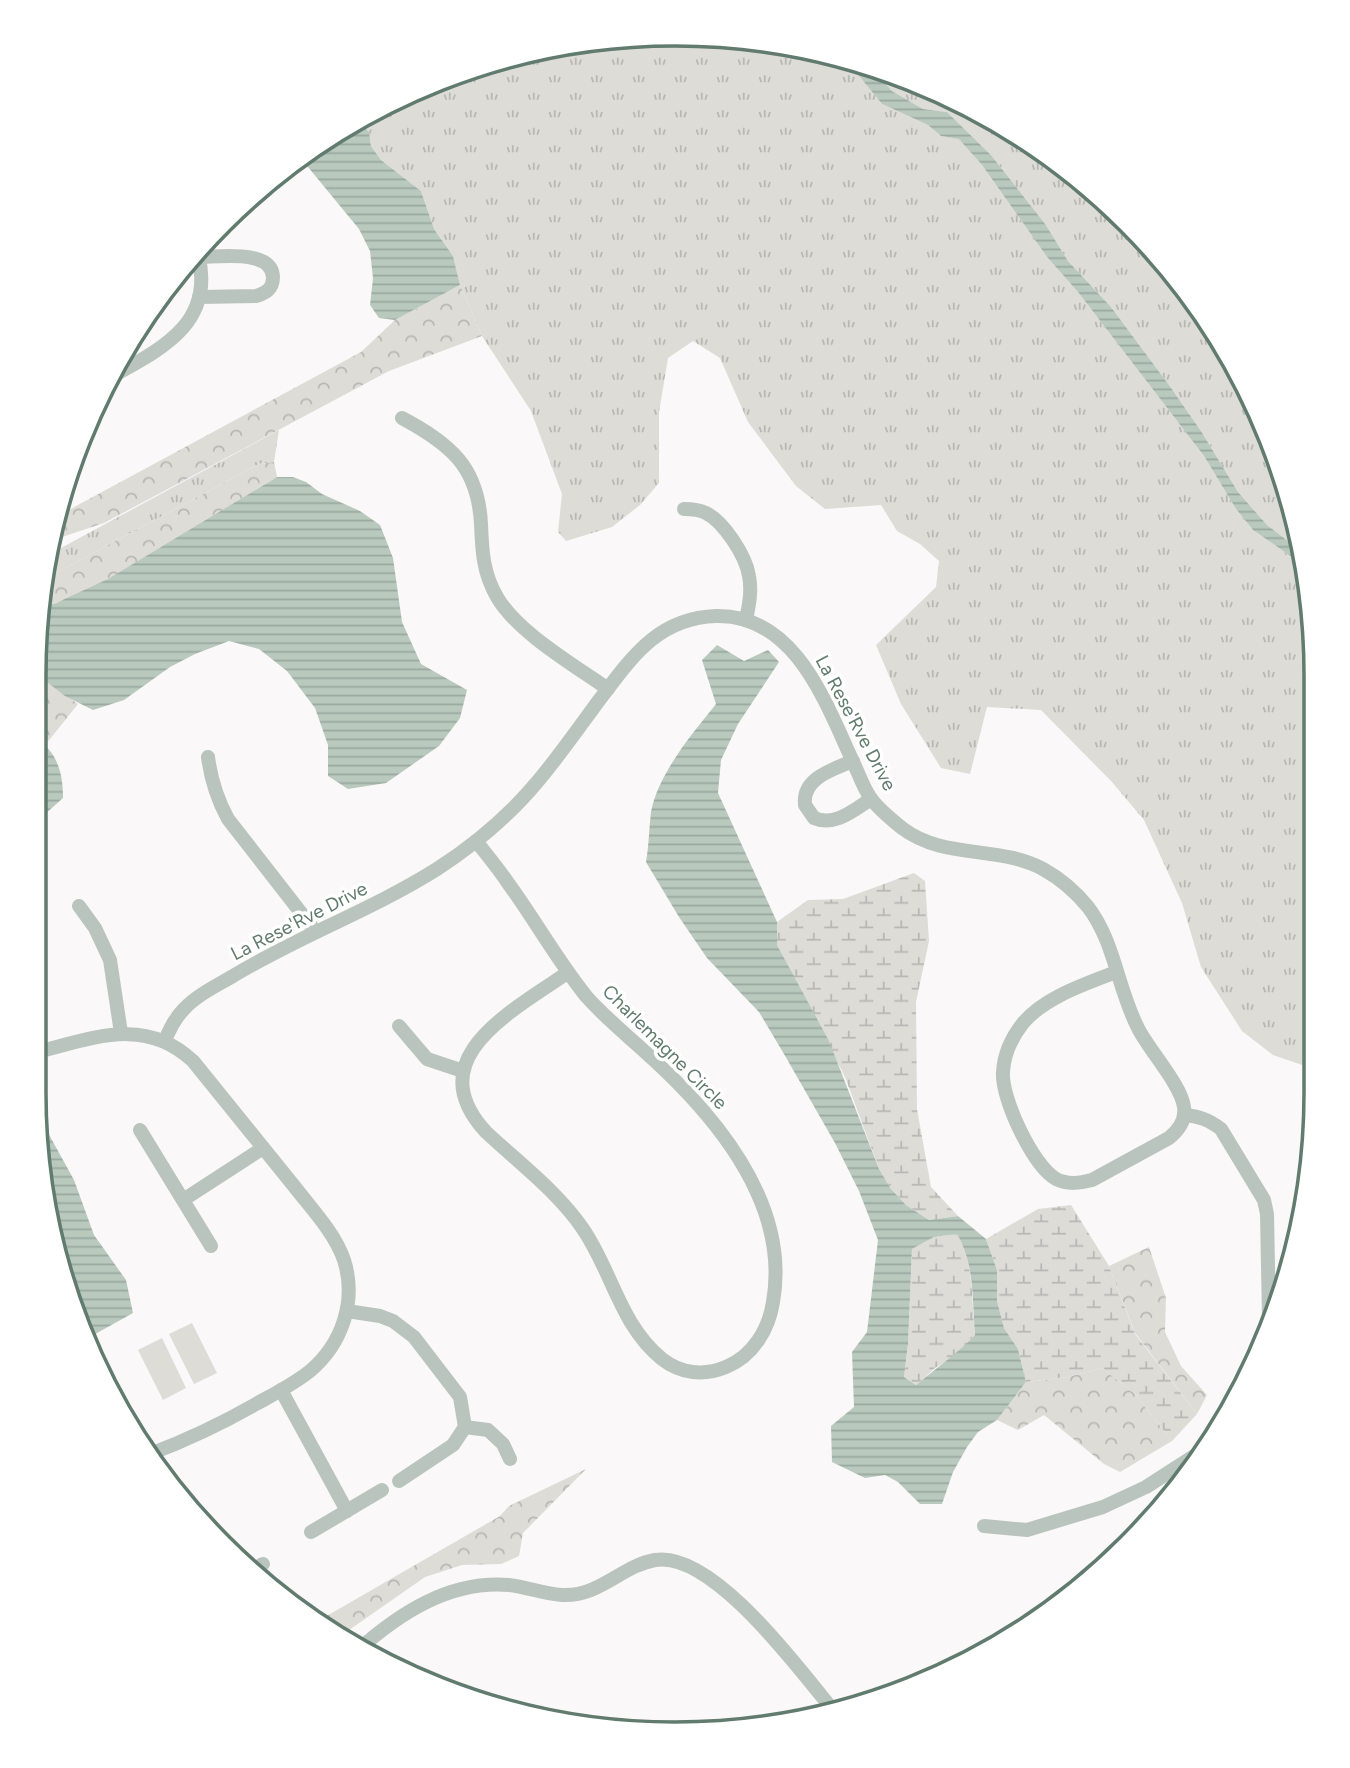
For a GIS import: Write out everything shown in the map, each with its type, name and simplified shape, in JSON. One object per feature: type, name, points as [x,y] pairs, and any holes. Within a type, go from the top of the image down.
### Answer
[{"type":"street","points":[[200,297],[256,296],[271,288],[273,281],[268,262],[258,258],[206,256]]},
{"type":"street","points":[[125,369],[161,349],[187,324],[200,297],[200,262]]},
{"type":"street","points":[[402,418],[442,441],[459,458],[477,499],[484,567],[502,606],[527,631],[608,689]]},
{"type":"street","points":[[684,509],[697,509],[710,515],[746,561],[750,597],[746,620]]},
{"type":"street","name":"La Rese'Rve Drive","points":[[165,1040],[177,1017],[195,999],[261,960],[398,892],[476,841],[496,825],[539,780],[638,651],[665,630],[701,618],[721,616],[746,620],[778,636],[793,650],[808,672],[871,799],[903,828],[923,840],[955,850],[1020,860],[1037,866],[1059,878],[1088,907],[1102,928],[1139,1030],[1181,1095],[1184,1115]]},
{"type":"street","points":[[208,758],[211,779],[228,819],[316,932]]},
{"type":"street","points":[[853,761],[811,782],[804,797],[805,805],[814,818],[830,821],[839,819],[871,799]]},
{"type":"street","name":"Charlemagne Circle","points":[[463,1071],[463,1088],[476,1121],[562,1202],[582,1227],[619,1303],[649,1348],[677,1369],[693,1373],[729,1366],[743,1357],[764,1332],[775,1291],[776,1263],[772,1238],[764,1209],[751,1180],[721,1133],[681,1086],[593,1004],[567,973],[508,882],[476,841]]},
{"type":"street","points":[[79,906],[95,928],[110,960],[121,1033]]},
{"type":"street","points":[[1116,972],[1080,986],[1024,1022],[1013,1038],[1003,1071],[1003,1090],[1009,1108],[1040,1163],[1057,1179],[1069,1183],[1092,1180],[1169,1138],[1176,1132],[1184,1115],[1210,1121],[1221,1129],[1264,1200],[1267,1214],[1269,1301]]},
{"type":"street","points":[[399,1026],[427,1059],[463,1071],[468,1055],[497,1023],[567,973]]},
{"type":"street","points":[[46,1050],[121,1033],[142,1034],[165,1040],[180,1049],[193,1061],[335,1240],[348,1275],[347,1311],[341,1331],[321,1361],[281,1390],[203,1432],[158,1451]]},
{"type":"street","points":[[140,1130],[211,1246]]},
{"type":"street","points":[[183,1200],[263,1148]]},
{"type":"street","points":[[347,1311],[393,1321],[414,1337],[460,1397],[466,1427],[453,1445],[399,1481]]},
{"type":"street","points":[[281,1390],[347,1511]]},
{"type":"street","points":[[466,1427],[488,1430],[503,1444],[510,1459]]},
{"type":"street","points":[[984,1526],[1027,1530],[1103,1507],[1146,1487],[1184,1463]]},
{"type":"street","points":[[311,1532],[382,1490]]},
{"type":"street","points":[[368,1642],[404,1614],[435,1598],[467,1587],[512,1585],[560,1595],[577,1594],[595,1590],[651,1560],[664,1559],[677,1561],[704,1573],[734,1599],[779,1643],[827,1703]]},
{"type":"green space","points":[[675,46],[757,51],[856,73],[882,104],[928,125],[941,136],[959,138],[982,165],[1047,257],[1078,292],[1204,456],[1236,509],[1253,530],[1293,558],[1303,634],[1304,675],[1304,1066],[1273,1055],[1242,1031],[1201,967],[1182,903],[1144,820],[1112,782],[1041,710],[987,707],[970,774],[941,768],[901,704],[876,645],[936,587],[939,561],[920,544],[897,531],[881,505],[825,509],[796,486],[748,422],[720,358],[693,341],[668,358],[659,412],[659,483],[640,505],[612,527],[566,541],[558,532],[562,494],[531,411],[482,336],[460,285],[453,256],[434,229],[421,191],[381,160],[371,146],[369,132],[365,127],[434,93],[512,67],[593,51]]},
{"type":"green space","points":[[884,81],[953,110],[1025,152],[1090,202],[1148,260],[1198,325],[1240,397],[1271,473],[1290,543],[1267,525],[1238,492],[1169,385],[1111,307],[1068,261],[1044,224],[991,155],[947,112],[923,109],[892,91]]},
{"type":"green space","points":[[460,285],[482,336],[389,371],[104,523],[61,537],[67,511],[361,352],[395,320]]},
{"type":"green space","points":[[279,430],[274,462],[259,464],[54,574],[59,549]]},
{"type":"green space","points":[[274,462],[277,477],[126,569],[90,589],[50,604],[54,574],[259,464]]},
{"type":"green space","points":[[46,681],[78,704],[46,744]]},
{"type":"green space","points":[[914,873],[925,881],[929,941],[916,1002],[917,1109],[931,1187],[958,1216],[929,1220],[906,1205],[891,1189],[879,1169],[845,1077],[777,945],[777,922],[808,900],[843,899]]},
{"type":"green space","points":[[1071,1205],[1109,1266],[1135,1334],[1197,1414],[1172,1441],[1135,1394],[1102,1368],[1067,1377],[1026,1382],[1018,1349],[1004,1328],[997,1301],[997,1270],[986,1239],[1038,1209]]},
{"type":"green space","points":[[957,1234],[970,1270],[975,1335],[955,1356],[935,1368],[916,1385],[904,1377],[912,1249],[934,1237]]},
{"type":"green space","points":[[1149,1247],[1166,1298],[1165,1332],[1181,1366],[1207,1395],[1197,1414],[1135,1333],[1109,1266]]},
{"type":"green space","points":[[192,1323],[217,1373],[194,1384],[169,1334]]},
{"type":"green space","points":[[162,1338],[186,1388],[163,1400],[138,1350]]},
{"type":"green space","points":[[1102,1368],[1135,1394],[1172,1441],[1120,1472],[1104,1464],[1044,1415],[1018,1430],[997,1420],[1026,1382],[1067,1377]]},
{"type":"green space","points":[[586,1469],[523,1533],[519,1556],[501,1564],[462,1565],[425,1577],[348,1631],[326,1617],[500,1516],[509,1506]]},
{"type":"shaded area","points":[[856,73],[884,81],[892,91],[923,109],[947,112],[991,155],[1045,224],[1068,261],[1111,307],[1169,385],[1238,492],[1267,525],[1290,543],[1293,558],[1253,530],[1236,509],[1204,456],[1078,292],[1047,257],[982,165],[959,139],[941,136],[928,125],[882,104]]},
{"type":"shaded area","points":[[365,127],[369,132],[371,146],[381,160],[421,191],[434,229],[453,256],[460,285],[395,320],[379,318],[370,305],[373,278],[370,251],[359,229],[306,166],[325,152]]},
{"type":"shaded area","points":[[277,477],[293,477],[306,482],[322,494],[360,511],[380,525],[393,558],[402,622],[421,664],[467,690],[460,718],[439,746],[386,783],[348,789],[328,776],[328,745],[315,708],[287,671],[259,649],[229,641],[170,667],[124,700],[93,710],[65,696],[46,681],[50,604],[108,579]]},
{"type":"shaded area","points":[[717,645],[744,661],[768,650],[779,662],[738,724],[721,760],[718,793],[777,922],[777,945],[829,1041],[879,1169],[891,1189],[906,1205],[929,1220],[958,1216],[986,1239],[997,1270],[997,1301],[1004,1328],[1018,1349],[1026,1382],[997,1420],[978,1432],[967,1447],[953,1472],[942,1504],[920,1504],[898,1482],[885,1475],[865,1478],[832,1462],[831,1426],[854,1407],[852,1352],[867,1332],[878,1240],[859,1191],[835,1143],[759,1012],[707,958],[646,862],[651,812],[661,783],[677,755],[716,704],[702,660]],"holes":[[[957,1234],[963,1246],[972,1283],[975,1335],[916,1385],[904,1377],[912,1249],[934,1237]]]},
{"type":"shaded area","points":[[46,747],[60,771],[63,798],[46,813]]},
{"type":"shaded area","points":[[47,1131],[74,1180],[94,1235],[126,1280],[133,1313],[93,1335],[67,1256],[51,1175]]}]
